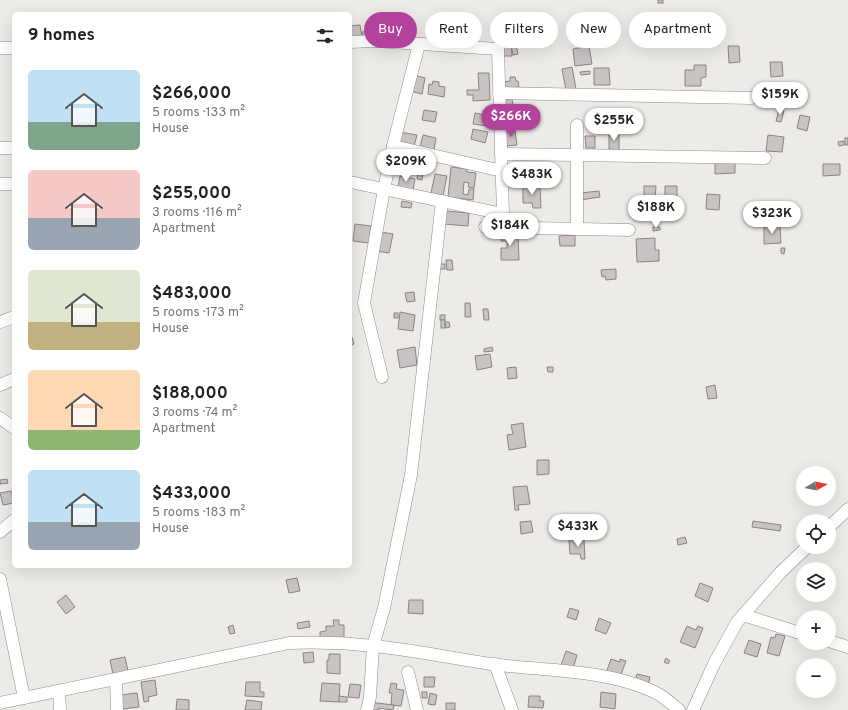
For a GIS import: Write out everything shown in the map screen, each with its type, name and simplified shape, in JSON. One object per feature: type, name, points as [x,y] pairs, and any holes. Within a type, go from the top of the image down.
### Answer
[{"type":"street","points":[[352,42],[375,41],[498,49],[503,214],[352,182]]},
{"type":"street","points":[[382,377],[364,303],[393,146],[419,44]]},
{"type":"street","points":[[0,48],[12,48]]},
{"type":"street","points":[[499,93],[752,98]]},
{"type":"street","points":[[577,125],[577,229]]},
{"type":"street","points":[[393,146],[502,171]]},
{"type":"street","points":[[0,148],[12,148]]},
{"type":"street","points":[[501,154],[765,158]]},
{"type":"street","points":[[0,184],[12,184]]},
{"type":"street","points":[[367,710],[370,697],[373,646],[384,608],[411,475],[442,201]]},
{"type":"street","points":[[485,227],[629,230]]},
{"type":"street","points":[[0,322],[12,318]]},
{"type":"street","points":[[0,385],[12,380]]},
{"type":"street","points":[[0,418],[12,427]]},
{"type":"street","points":[[836,520],[848,509]]},
{"type":"street","points":[[0,531],[12,522]]},
{"type":"street","points":[[694,710],[714,664],[737,622],[780,573],[800,554]]},
{"type":"street","points":[[0,579],[24,698]]},
{"type":"street","points":[[742,615],[796,632]]},
{"type":"street","points":[[0,703],[289,643],[314,642],[373,646],[457,657],[495,664],[614,678],[642,687],[660,696],[679,710]]},
{"type":"street","points":[[836,644],[848,647]]},
{"type":"street","points":[[495,664],[512,710]]},
{"type":"street","points":[[408,672],[417,710]]},
{"type":"street","points":[[116,680],[117,710]]},
{"type":"street","points":[[59,691],[60,710]]},
{"type":"building","points":[[658,0],[663,0],[663,3],[658,3]]},
{"type":"building","points":[[360,25],[362,37],[352,38],[352,26]]},
{"type":"building","points":[[728,46],[739,46],[740,62],[729,63]]},
{"type":"building","points":[[502,48],[511,48],[512,56],[502,56]]},
{"type":"building","points":[[511,48],[517,48],[518,54],[513,55]]},
{"type":"building","points":[[589,48],[592,64],[575,66],[573,49]]},
{"type":"building","points":[[770,62],[782,62],[783,76],[771,77]]},
{"type":"building","points":[[694,65],[706,65],[706,77],[701,78],[701,86],[685,86],[685,70],[694,70]]},
{"type":"building","points":[[572,67],[576,89],[566,90],[562,69]]},
{"type":"building","points":[[594,68],[609,68],[610,85],[594,85]]},
{"type":"building","points":[[590,71],[590,74],[581,75],[580,72]]},
{"type":"building","points":[[478,73],[489,73],[490,100],[473,101],[473,95],[467,95],[467,90],[479,90]]},
{"type":"building","points":[[413,75],[425,78],[422,94],[410,91]]},
{"type":"building","points":[[510,77],[515,77],[516,81],[518,81],[519,87],[504,88],[503,82],[510,81]]},
{"type":"building","points":[[433,81],[439,82],[439,86],[445,87],[444,97],[428,94],[429,84],[432,85]]},
{"type":"building","points":[[512,99],[514,114],[504,115],[502,101]]},
{"type":"building","points":[[424,110],[437,112],[435,122],[422,120]]},
{"type":"building","points":[[779,110],[784,111],[781,122],[776,121]]},
{"type":"building","points":[[475,113],[489,116],[487,126],[473,124]]},
{"type":"building","points":[[800,115],[810,117],[807,131],[797,128]]},
{"type":"building","points":[[473,129],[488,132],[485,143],[471,139]]},
{"type":"building","points":[[515,131],[517,145],[507,146],[505,132]]},
{"type":"building","points":[[400,132],[417,135],[414,146],[398,143]]},
{"type":"building","points":[[423,135],[436,138],[434,150],[420,147]]},
{"type":"building","points":[[609,135],[619,135],[619,150],[609,149]]},
{"type":"building","points":[[768,135],[784,137],[782,152],[766,151]]},
{"type":"building","points":[[585,136],[595,136],[595,148],[586,148]]},
{"type":"building","points":[[845,138],[848,138],[848,145],[845,145]]},
{"type":"building","points":[[844,141],[844,145],[839,146],[838,142]]},
{"type":"building","points":[[397,153],[425,158],[423,169],[395,164]]},
{"type":"building","points":[[735,161],[735,173],[715,174],[715,162]]},
{"type":"building","points":[[823,164],[840,164],[840,175],[823,176]]},
{"type":"building","points":[[451,167],[467,169],[467,172],[476,173],[474,188],[468,187],[469,183],[464,182],[463,194],[468,195],[469,189],[474,189],[473,200],[448,197]]},
{"type":"building","points":[[418,170],[423,170],[422,180],[417,179]]},
{"type":"building","points":[[435,174],[447,176],[443,196],[431,193]]},
{"type":"building","points":[[400,176],[415,179],[413,190],[398,187]]},
{"type":"building","points":[[518,181],[523,181],[523,185],[518,185]]},
{"type":"building","points":[[540,185],[541,208],[533,208],[532,203],[523,203],[523,186]]},
{"type":"building","points":[[644,186],[656,186],[655,202],[644,201]]},
{"type":"building","points":[[665,186],[677,186],[677,203],[665,202]]},
{"type":"building","points":[[599,191],[600,197],[580,200],[580,193]]},
{"type":"building","points":[[707,194],[720,195],[719,210],[706,209]]},
{"type":"building","points":[[402,201],[412,203],[411,208],[401,207]]},
{"type":"building","points":[[646,207],[654,207],[654,211],[646,212]]},
{"type":"building","points":[[445,211],[469,213],[468,226],[444,224]]},
{"type":"building","points":[[355,224],[371,226],[369,243],[353,241]]},
{"type":"building","points":[[780,226],[781,243],[764,244],[764,227]]},
{"type":"building","points":[[653,227],[660,227],[660,230],[653,231]]},
{"type":"building","points":[[381,232],[393,234],[389,253],[377,251]]},
{"type":"building","points":[[501,234],[518,234],[519,260],[501,260],[501,248],[507,248],[507,241],[501,241]]},
{"type":"building","points":[[575,235],[575,246],[560,246],[559,236]]},
{"type":"building","points":[[655,238],[655,250],[659,250],[659,261],[637,262],[636,239]]},
{"type":"building","points":[[781,248],[785,248],[784,254],[781,253]]},
{"type":"building","points":[[446,260],[452,260],[453,270],[447,270]]},
{"type":"building","points":[[440,264],[445,264],[445,269],[440,269]]},
{"type":"building","points":[[616,269],[616,279],[606,280],[605,276],[602,277],[601,270]]},
{"type":"building","points":[[414,292],[415,301],[407,302],[405,293]]},
{"type":"building","points":[[465,303],[470,303],[471,317],[465,317]]},
{"type":"building","points":[[483,309],[488,309],[489,320],[484,320]]},
{"type":"building","points":[[400,312],[415,315],[413,331],[398,329]]},
{"type":"building","points":[[394,313],[398,313],[398,318],[394,318]]},
{"type":"building","points":[[440,315],[445,315],[445,320],[440,320]]},
{"type":"building","points":[[441,320],[445,320],[445,328],[441,328]]},
{"type":"building","points":[[445,322],[449,322],[450,327],[446,328]]},
{"type":"building","points":[[415,347],[417,365],[400,368],[397,350]]},
{"type":"building","points":[[492,347],[493,351],[484,352],[484,349]]},
{"type":"building","points":[[490,354],[492,367],[477,370],[475,356]]},
{"type":"building","points":[[516,367],[517,378],[508,379],[507,368]]},
{"type":"building","points":[[547,367],[553,367],[553,372],[548,372]]},
{"type":"building","points":[[715,385],[717,398],[708,399],[706,387]]},
{"type":"building","points":[[523,423],[526,447],[509,450],[507,435],[513,434],[511,425]]},
{"type":"building","points":[[537,460],[549,460],[549,474],[537,475]]},
{"type":"building","points":[[7,479],[8,483],[0,484],[0,480]]},
{"type":"building","points":[[527,486],[530,504],[518,505],[519,510],[515,510],[513,487]]},
{"type":"building","points":[[11,491],[12,503],[3,505],[0,493]]},
{"type":"building","points":[[531,521],[533,532],[521,534],[520,522]]},
{"type":"building","points":[[753,521],[781,525],[780,531],[752,527]]},
{"type":"building","points":[[685,537],[687,543],[678,545],[677,539]]},
{"type":"building","points":[[584,539],[585,559],[581,559],[580,554],[570,554],[569,540]]},
{"type":"building","points":[[297,578],[300,591],[289,593],[286,580]]},
{"type":"building","points":[[700,583],[713,588],[708,602],[695,596]]},
{"type":"building","points":[[66,595],[75,607],[66,614],[57,602]]},
{"type":"building","points":[[409,600],[423,600],[423,614],[408,613]]},
{"type":"building","points":[[570,608],[579,611],[576,620],[567,617]]},
{"type":"building","points":[[599,618],[611,623],[606,634],[595,630]]},
{"type":"building","points":[[333,620],[339,620],[339,625],[344,625],[344,639],[320,640],[320,632],[326,631],[326,626],[334,626]]},
{"type":"building","points":[[309,621],[310,627],[298,629],[297,623]]},
{"type":"building","points":[[233,625],[235,633],[230,634],[228,627]]},
{"type":"building","points":[[687,626],[696,630],[698,626],[703,628],[695,648],[680,642]]},
{"type":"building","points":[[776,634],[785,636],[779,656],[767,653],[771,637],[775,638]]},
{"type":"building","points":[[749,640],[761,644],[757,657],[744,653]]},
{"type":"building","points":[[566,651],[577,655],[573,669],[561,665]]},
{"type":"building","points":[[313,652],[314,662],[304,663],[303,653]]},
{"type":"building","points":[[329,654],[340,654],[340,674],[327,673],[327,660],[329,660]]},
{"type":"building","points":[[125,657],[128,671],[113,674],[110,660]]},
{"type":"building","points":[[666,658],[670,661],[668,664],[664,662]]},
{"type":"building","points":[[611,659],[620,662],[620,659],[626,661],[620,677],[605,676]]},
{"type":"building","points":[[637,674],[650,677],[647,692],[634,685]]},
{"type":"building","points":[[424,677],[435,677],[434,687],[424,687]]},
{"type":"building","points":[[155,680],[157,695],[148,697],[149,701],[144,702],[141,682]]},
{"type":"building","points":[[246,682],[260,682],[260,692],[264,692],[264,697],[245,696]]},
{"type":"building","points":[[322,683],[340,684],[339,702],[320,701]]},
{"type":"building","points":[[391,683],[397,684],[396,689],[404,690],[401,706],[391,705],[392,693],[389,693]]},
{"type":"building","points":[[350,684],[361,685],[359,698],[348,697]]},
{"type":"building","points":[[422,692],[427,692],[427,698],[422,698]]},
{"type":"building","points":[[601,692],[616,694],[615,709],[600,707]]},
{"type":"building","points":[[137,693],[139,707],[122,709],[120,695]]},
{"type":"building","points":[[430,693],[437,695],[435,705],[428,704]]},
{"type":"building","points":[[339,696],[347,697],[347,702],[339,702]]},
{"type":"building","points":[[529,696],[540,696],[540,701],[544,701],[543,708],[528,707]]},
{"type":"building","points":[[177,699],[189,700],[189,710],[176,710]]},
{"type":"building","points":[[247,700],[262,702],[261,710],[245,710]]},
{"type":"building","points":[[368,702],[394,705],[393,710],[379,708],[379,710],[368,710]]},
{"type":"building","points":[[446,703],[455,703],[455,710],[446,710]]}]
